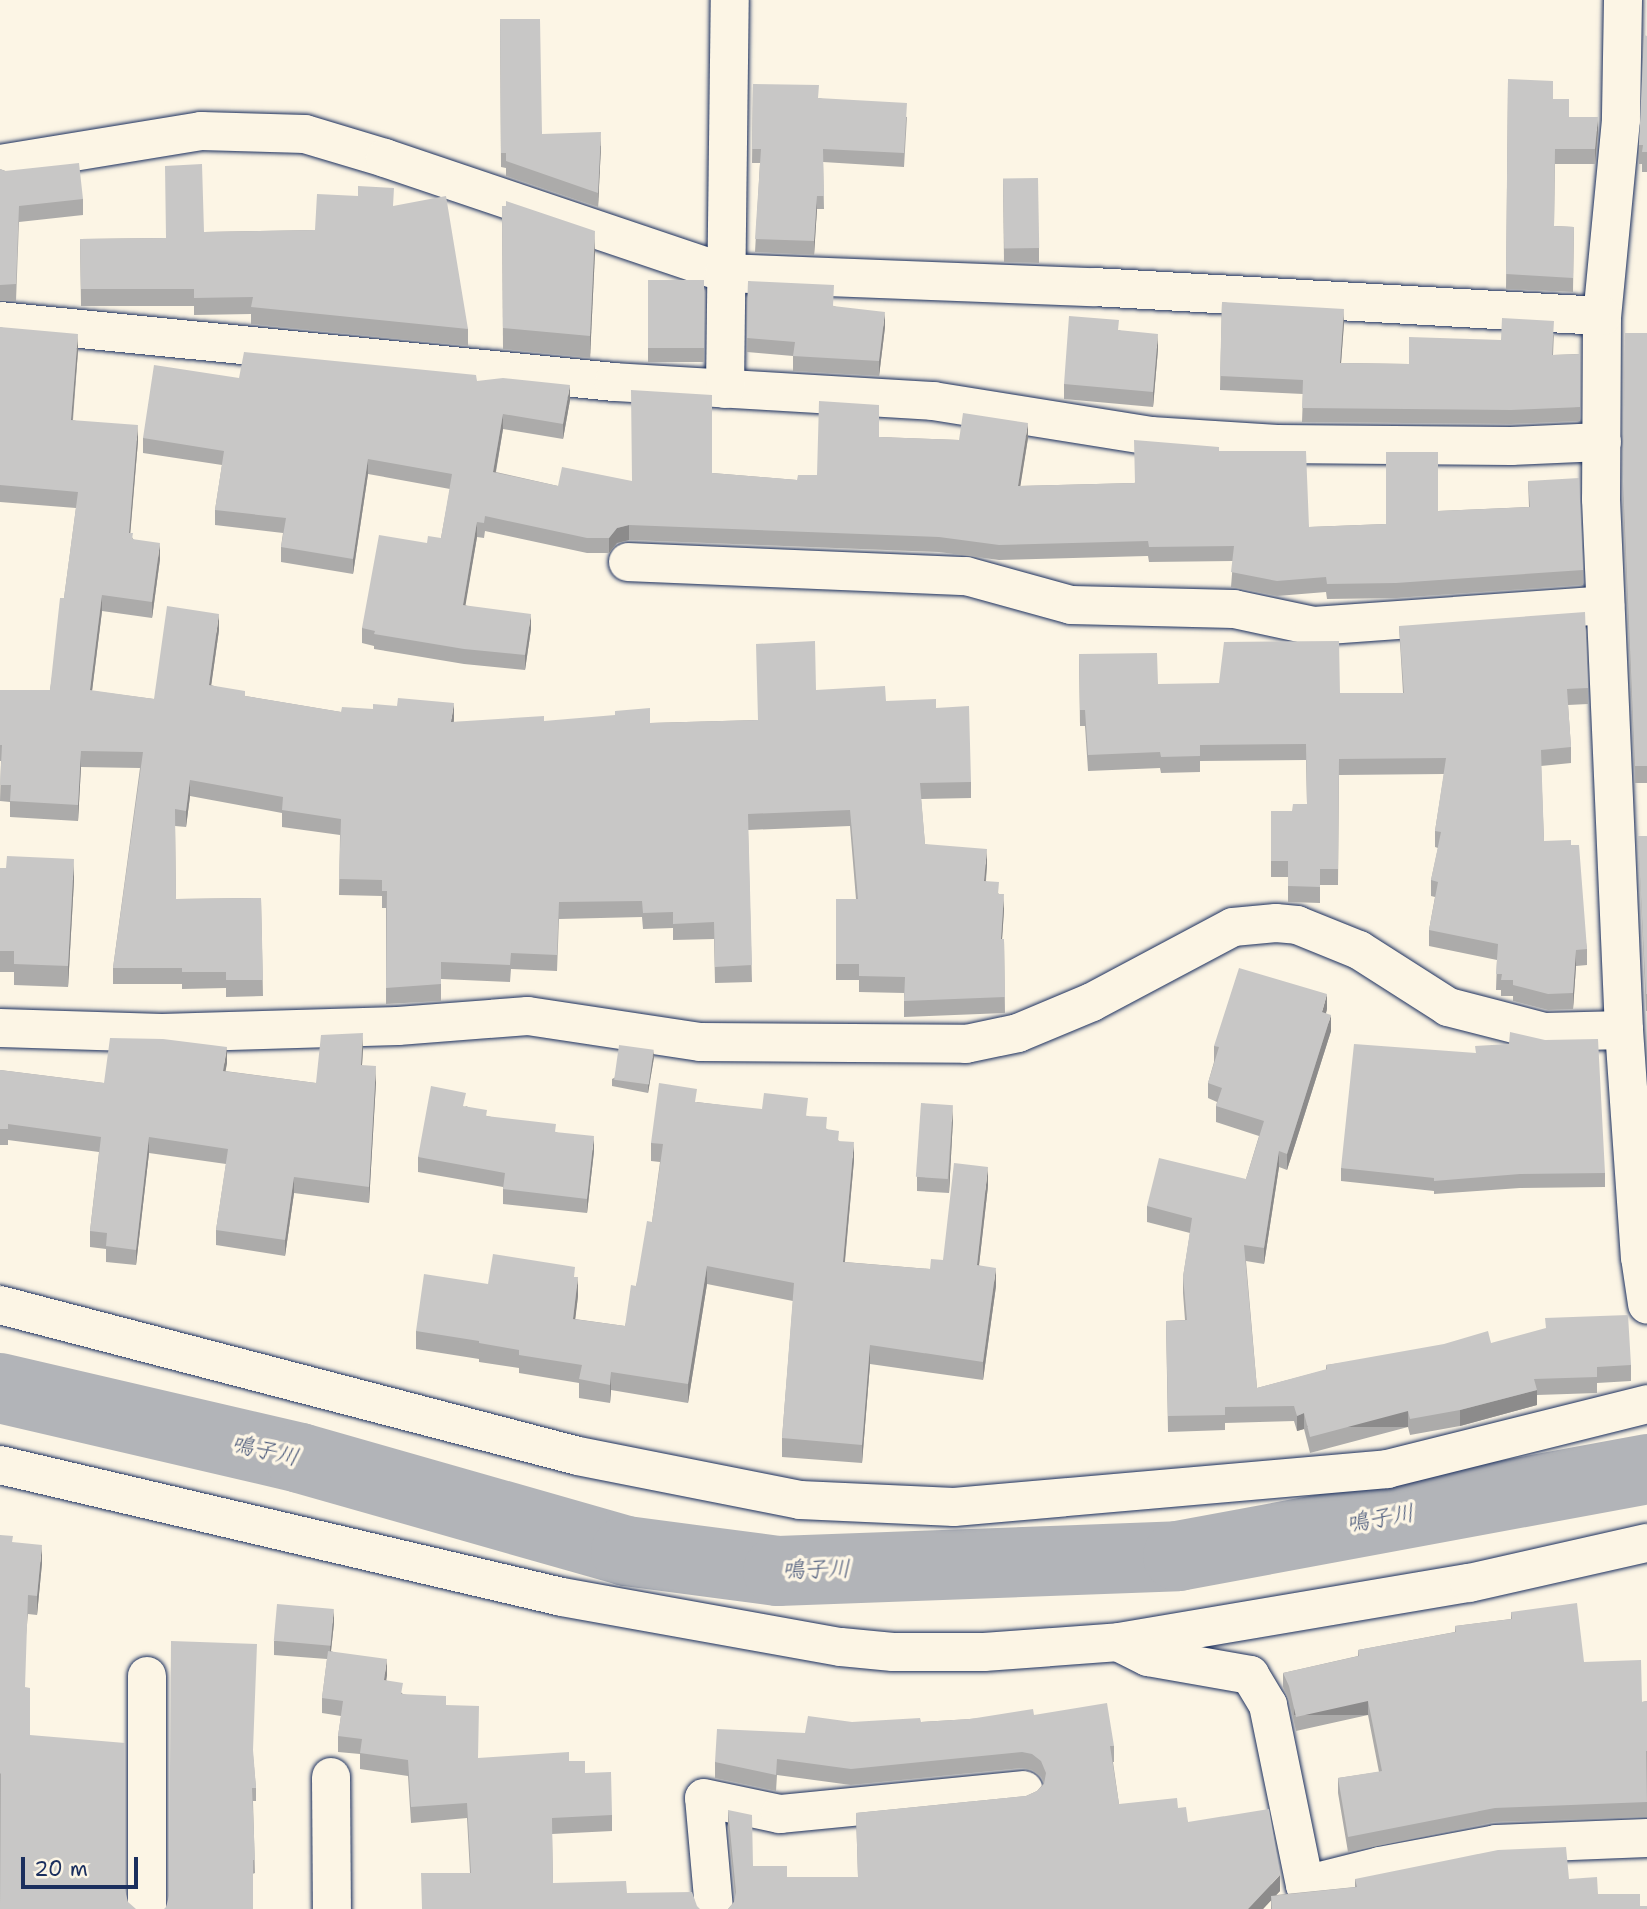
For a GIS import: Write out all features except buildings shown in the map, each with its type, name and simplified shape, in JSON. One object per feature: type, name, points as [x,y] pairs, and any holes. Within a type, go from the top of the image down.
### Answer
[{"type":"street","points":[[725,389],[724,273],[730,0]]},
{"type":"street","points":[[1623,0],[1621,120],[1602,316],[1602,442],[1605,605],[1624,1030],[1639,1132],[1640,1257],[1647,1304]]},
{"type":"street","points":[[0,164],[201,131],[305,134],[385,158],[724,273],[1094,287],[1602,316]]},
{"type":"street","points":[[0,321],[614,382],[933,401],[1151,436],[1277,444],[1511,446],[1602,442]]},
{"type":"street","points":[[628,562],[966,576],[1071,605],[1234,609],[1314,626],[1605,605]]},
{"type":"street","points":[[0,1028],[162,1033],[398,1026],[528,1016],[700,1042],[966,1044],[1018,1033],[1092,1002],[1233,927],[1276,923],[1297,925],[1359,950],[1448,1007],[1545,1032],[1624,1030]]},
{"type":"street","points":[[0,1305],[578,1456],[800,1500],[954,1507],[1387,1469],[1647,1404]]},
{"type":"street","points":[[0,1465],[562,1597],[841,1647],[893,1652],[984,1652],[1119,1642],[1469,1583],[1647,1543]]},
{"type":"street","points":[[1119,1642],[1148,1657],[1250,1675],[1268,1705],[1303,1897],[1380,1866],[1496,1844],[1647,1838]]},
{"type":"street","points":[[147,1676],[147,1909]]},
{"type":"street","points":[[331,1777],[332,1909]]},
{"type":"street","points":[[714,1909],[704,1798],[780,1814],[1024,1790]]},
{"type":"waterway","name":"鳴子川","points":[[0,1388],[300,1458],[626,1551],[778,1571],[1178,1556],[1647,1469]]}]
